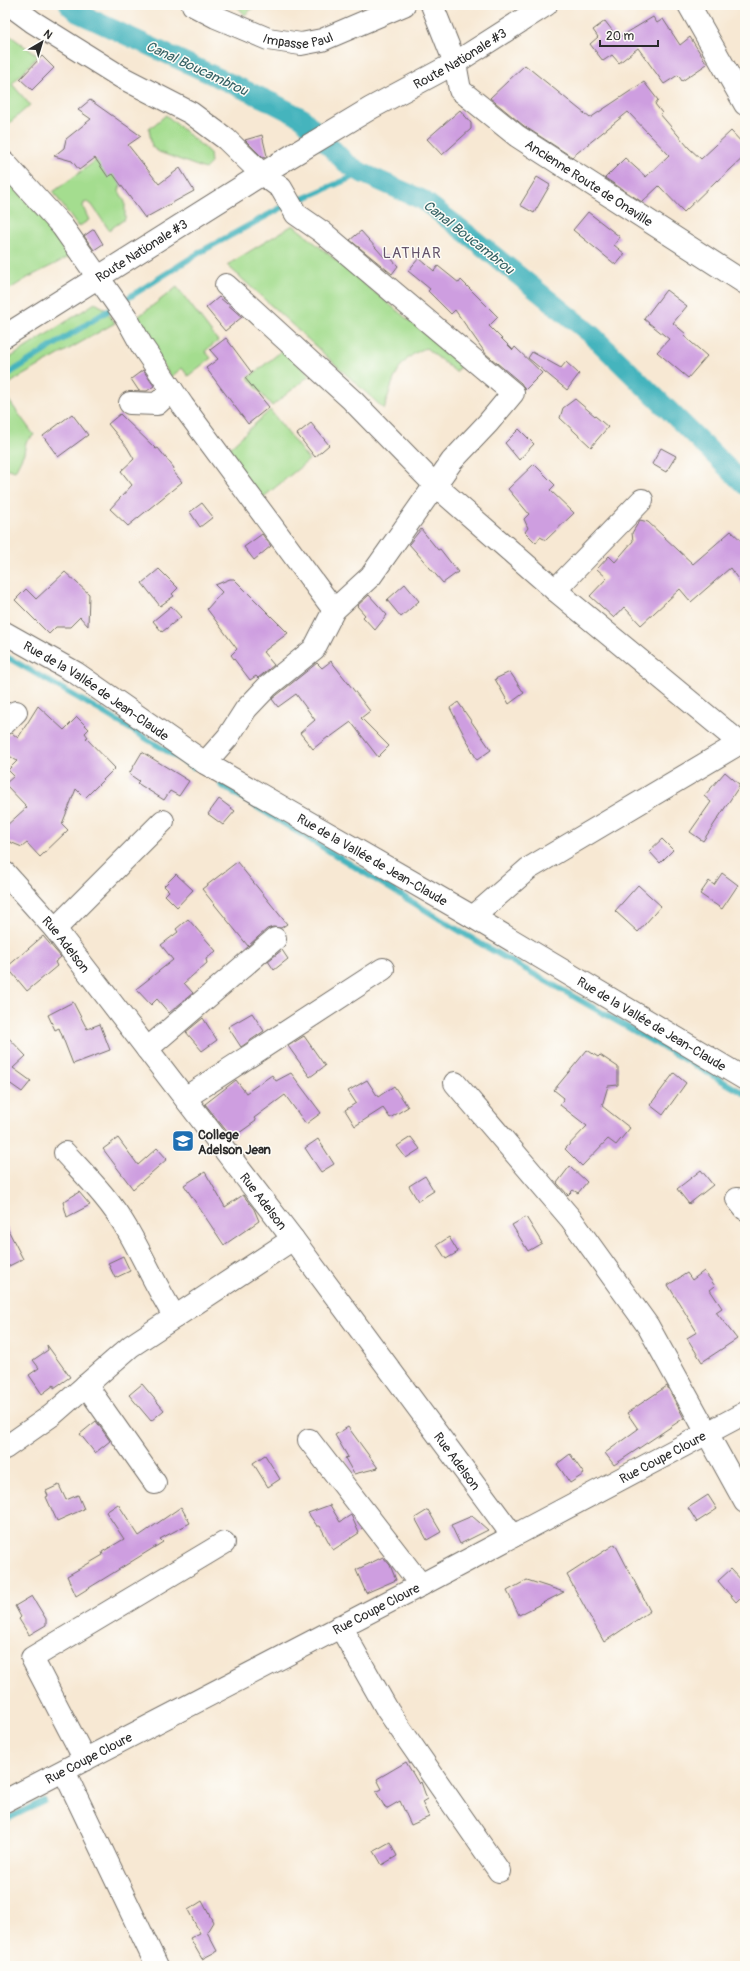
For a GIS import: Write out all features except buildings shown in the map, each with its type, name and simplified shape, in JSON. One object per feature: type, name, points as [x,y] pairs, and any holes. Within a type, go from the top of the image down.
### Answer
[{"type":"street","points":[[10,5],[33,22],[121,77],[191,114],[270,169],[296,214],[328,237],[513,393],[488,423],[452,461],[371,576],[334,610],[314,649],[268,686],[246,708],[228,737],[205,762]]},
{"type":"street","name":"Impasse Paul","points":[[193,5],[216,17],[268,39],[301,44],[322,40],[404,5]]},
{"type":"street","name":"Ancienne Route de Onaville","points":[[432,5],[455,63],[460,90],[517,136],[745,283]]},
{"type":"street","name":"Route Nationale #3","points":[[5,336],[270,169],[371,108],[455,63],[546,5]]},
{"type":"street","points":[[689,5],[745,104]]},
{"type":"street","points":[[5,163],[62,226],[126,317],[142,346],[172,390],[334,610]]},
{"type":"street","points":[[226,285],[352,400],[435,485],[555,590],[743,743],[528,869],[473,917]]},
{"type":"street","points":[[130,403],[157,404],[172,390]]},
{"type":"street","points":[[555,590],[642,500]]},
{"type":"street","name":"Rue de la Vallée de Jean-Claude","points":[[5,633],[76,673],[205,762],[473,917],[745,1079]]},
{"type":"street","points":[[54,929],[163,821]]},
{"type":"street","name":"Rue Adelson","points":[[5,872],[54,929],[293,1239],[512,1536]]},
{"type":"street","points":[[147,1049],[275,939]]},
{"type":"street","points":[[185,1098],[383,969]]},
{"type":"street","points":[[455,1083],[571,1219],[648,1326],[745,1502]]},
{"type":"street","points":[[65,1153],[106,1199],[127,1228],[161,1295],[175,1318]]},
{"type":"street","points":[[5,1448],[52,1415],[131,1346],[293,1239]]},
{"type":"street","points":[[86,1385],[155,1483]]},
{"type":"street","name":"Rue Coupe Cloure","points":[[5,1801],[421,1585],[745,1413]]},
{"type":"street","points":[[309,1440],[421,1585]]},
{"type":"street","points":[[85,1760],[32,1658],[224,1543]]},
{"type":"street","points":[[340,1626],[388,1711],[499,1871]]},
{"type":"street","points":[[64,1771],[157,1966]]},
{"type":"green space","points":[[236,5],[256,5],[245,15]]},
{"type":"green space","points":[[5,32],[38,56],[12,84],[30,105],[5,127]]},
{"type":"green space","points":[[166,115],[210,153],[211,163],[205,169],[159,152],[152,147],[149,129]]},
{"type":"green space","points":[[98,159],[113,169],[122,181],[119,191],[125,202],[125,219],[109,230],[92,205],[88,202],[84,203],[83,207],[89,220],[78,227],[53,192]]},
{"type":"green space","points":[[5,177],[53,231],[71,256],[29,277],[5,292]]},
{"type":"green space","points":[[293,225],[462,364],[456,372],[426,348],[416,353],[408,358],[397,372],[384,409],[227,265]]},
{"type":"green space","points":[[177,287],[218,341],[205,351],[211,358],[188,376],[182,368],[171,377],[135,319]]},
{"type":"green space","points":[[95,303],[104,308],[115,323],[18,378],[5,387],[5,361]]},
{"type":"green space","points":[[283,350],[310,375],[272,406],[248,378]]},
{"type":"green space","points":[[5,395],[34,435],[26,442],[24,453],[15,471],[5,468]]},
{"type":"green space","points":[[270,410],[309,460],[261,499],[227,450]]},
{"type":"waterway","name":"Canal Boucambrou","points":[[69,5],[78,13],[271,102],[302,118],[346,163],[362,173],[423,200],[592,335],[745,485]]},
{"type":"waterway","points":[[5,376],[202,251],[281,208],[362,173]]},
{"type":"waterway","points":[[5,656],[99,710],[193,767]]},
{"type":"waterway","points":[[221,785],[481,944],[745,1094]]},
{"type":"waterway","points":[[5,1820],[44,1801]]},
{"type":"place","name":"College Adelson Jean","points":[[183,1141]]},
{"type":"district","name":"LATHAR","points":[[412,253]]}]
